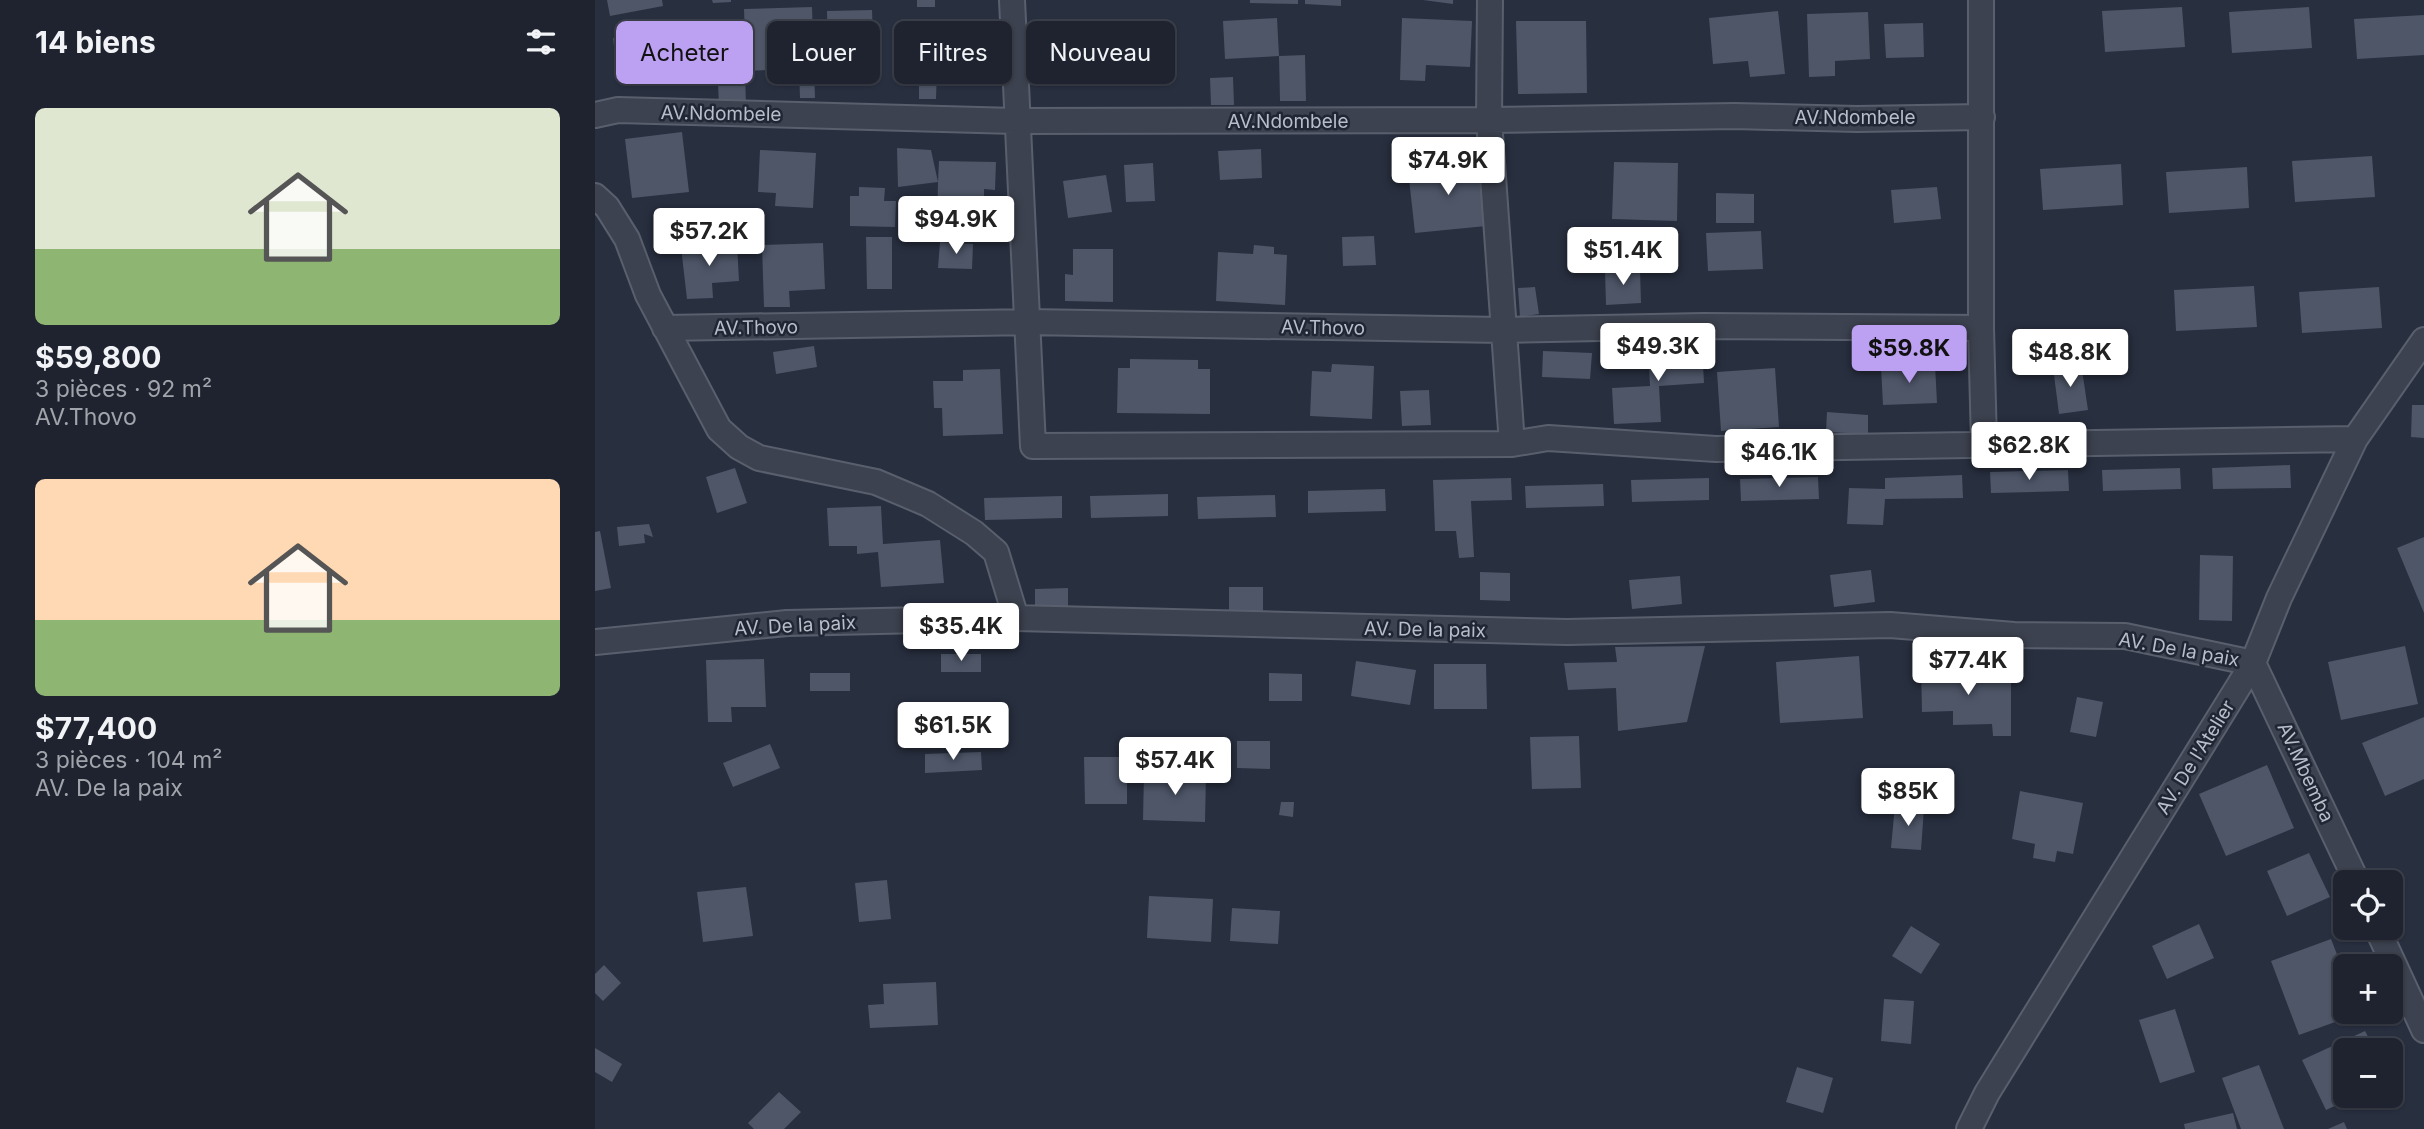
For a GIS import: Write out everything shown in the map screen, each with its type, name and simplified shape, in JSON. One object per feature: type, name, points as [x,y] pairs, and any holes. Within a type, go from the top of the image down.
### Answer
[{"type":"street","points":[[1012,0],[1015,121],[1033,446],[1513,444],[1548,438],[1716,449],[2355,439]]},
{"type":"street","points":[[1490,0],[1489,120],[1502,330],[1513,444]]},
{"type":"street","points":[[1981,0],[1981,328],[1985,443]]},
{"type":"street","name":"AV.Ndombele","points":[[595,115],[618,110],[1015,121],[1982,117]]},
{"type":"street","points":[[595,196],[607,206],[627,239],[648,295],[719,429],[739,447],[759,458],[877,482],[928,504],[974,533],[996,552],[1016,618]]},
{"type":"street","name":"AV.Thovo","points":[[665,328],[1027,322],[1502,330],[1703,326],[1981,328]]},
{"type":"street","name":"AV. De l'Atelier","points":[[1969,1129],[1987,1093],[2253,663],[2279,598],[2355,439],[2424,340]]},
{"type":"street","name":"AV. De la paix","points":[[595,642],[787,623],[1016,618],[1567,632],[1890,625],[2014,635],[2125,636],[2253,663]]},
{"type":"street","name":"AV.Mbemba","points":[[2253,663],[2351,870]]},
{"type":"street","points":[[2383,940],[2424,1030]]},
{"type":"building","points":[[607,0],[662,0],[663,6],[610,16]]},
{"type":"building","points":[[712,0],[731,0],[731,2],[713,3]]},
{"type":"building","points":[[917,0],[935,0],[935,7],[917,7]]},
{"type":"building","points":[[1250,0],[1298,0],[1298,4],[1250,3]]},
{"type":"building","points":[[1305,0],[1341,0],[1341,6],[1305,4]]},
{"type":"building","points":[[1423,0],[1453,0],[1453,4]]},
{"type":"building","points":[[812,7],[812,21],[767,21],[767,70],[753,71],[753,21],[744,21],[744,9]]},
{"type":"building","points":[[2182,7],[2185,47],[2105,52],[2102,11]]},
{"type":"building","points":[[2309,7],[2312,48],[2232,53],[2229,12]]},
{"type":"building","points":[[872,10],[872,21],[827,21],[827,11]]},
{"type":"building","points":[[1778,11],[1785,74],[1750,77],[1748,61],[1713,64],[1709,18]]},
{"type":"building","points":[[1868,12],[1870,59],[1835,61],[1835,76],[1809,77],[1807,14]]},
{"type":"building","points":[[2424,15],[2424,55],[2357,59],[2354,19]]},
{"type":"building","points":[[1277,18],[1279,56],[1225,59],[1223,21]]},
{"type":"building","points":[[1402,18],[1472,21],[1470,67],[1426,65],[1425,81],[1400,80]]},
{"type":"building","points":[[1516,21],[1586,21],[1587,93],[1518,94]]},
{"type":"building","points":[[1923,23],[1924,57],[1886,58],[1884,24]]},
{"type":"building","points":[[613,38],[616,38],[616,64]]},
{"type":"building","points":[[1305,55],[1306,101],[1280,101],[1279,56]]},
{"type":"building","points":[[1233,77],[1234,105],[1211,105],[1210,78]]},
{"type":"building","points":[[718,84],[745,84],[746,107],[719,107]]},
{"type":"building","points":[[800,84],[815,84],[815,98],[800,98]]},
{"type":"building","points":[[919,84],[937,84],[936,99],[919,99]]},
{"type":"building","points":[[682,132],[689,192],[632,198],[625,139]]},
{"type":"building","points":[[897,148],[931,150],[938,182],[898,187]]},
{"type":"building","points":[[1261,149],[1262,178],[1220,180],[1218,151]]},
{"type":"building","points":[[760,150],[816,153],[813,208],[775,206],[776,193],[758,192]]},
{"type":"building","points":[[1477,156],[1486,226],[1415,233],[1408,170],[1457,167],[1456,157]]},
{"type":"building","points":[[2372,156],[2375,197],[2295,202],[2292,161]]},
{"type":"building","points":[[939,161],[996,162],[995,190],[984,189],[984,222],[937,221]]},
{"type":"building","points":[[1614,162],[1678,163],[1677,221],[1612,219]]},
{"type":"building","points":[[1153,163],[1155,201],[1126,202],[1124,165]]},
{"type":"building","points":[[2121,164],[2123,205],[2043,210],[2040,169]]},
{"type":"building","points":[[2247,167],[2249,208],[2169,213],[2166,172]]},
{"type":"building","points":[[1106,175],[1112,212],[1068,218],[1063,181]]},
{"type":"building","points":[[859,187],[885,188],[884,201],[896,201],[895,227],[850,226],[850,196],[859,196]]},
{"type":"building","points":[[1937,187],[1941,219],[1894,223],[1891,190]]},
{"type":"building","points":[[1716,193],[1754,194],[1754,223],[1716,223]]},
{"type":"building","points":[[1761,231],[1763,269],[1708,271],[1706,233]]},
{"type":"building","points":[[1374,236],[1376,265],[1343,266],[1342,237]]},
{"type":"building","points":[[866,237],[892,237],[892,289],[867,289]]},
{"type":"building","points":[[940,242],[973,244],[972,269],[938,268]]},
{"type":"building","points":[[737,243],[739,281],[712,283],[713,298],[687,299],[681,247]]},
{"type":"building","points":[[823,243],[825,289],[789,291],[790,307],[764,307],[762,245]]},
{"type":"building","points":[[1254,245],[1274,247],[1274,254],[1287,255],[1285,305],[1216,301],[1218,252],[1253,254]]},
{"type":"building","points":[[1073,249],[1113,249],[1113,302],[1065,301],[1065,274],[1073,275]]},
{"type":"building","points":[[1640,269],[1641,303],[1606,305],[1605,270]]},
{"type":"building","points":[[2254,286],[2257,327],[2176,331],[2174,290]]},
{"type":"building","points":[[1535,287],[1539,314],[1520,317],[1518,288]]},
{"type":"building","points":[[2379,287],[2382,328],[2302,333],[2299,292]]},
{"type":"building","points":[[1702,344],[1704,383],[1659,386],[1661,422],[1614,424],[1612,388],[1650,386],[1648,347]]},
{"type":"building","points":[[814,346],[817,367],[776,374],[773,352]]},
{"type":"building","points":[[1543,351],[1592,353],[1590,379],[1542,377]]},
{"type":"building","points":[[1130,359],[1198,360],[1198,369],[1210,369],[1210,414],[1117,413],[1118,368],[1130,368]]},
{"type":"building","points":[[2081,363],[2088,410],[2059,414],[2053,367]]},
{"type":"building","points":[[1332,364],[1374,366],[1372,419],[1310,416],[1312,371],[1331,372]]},
{"type":"building","points":[[1935,364],[1937,403],[1883,405],[1881,367]]},
{"type":"building","points":[[1775,368],[1779,427],[1721,431],[1717,372]]},
{"type":"building","points":[[1000,369],[1003,434],[943,436],[942,408],[934,408],[933,381],[963,381],[963,370]]},
{"type":"building","points":[[1429,390],[1431,425],[1402,426],[1400,391]]},
{"type":"building","points":[[2412,405],[2424,405],[2424,438],[2411,437]]},
{"type":"building","points":[[1827,412],[1868,415],[1868,434],[1826,432]]},
{"type":"building","points":[[2290,465],[2291,488],[2213,489],[2212,468]]},
{"type":"building","points":[[735,468],[747,503],[717,513],[706,477]]},
{"type":"building","points":[[2180,468],[2181,489],[2103,491],[2102,470]]},
{"type":"building","points":[[2068,470],[2069,491],[1991,493],[1990,472]]},
{"type":"building","points":[[1962,475],[1963,498],[1885,499],[1883,525],[1847,524],[1849,488],[1885,489],[1885,478]]},
{"type":"building","points":[[1818,477],[1819,499],[1741,501],[1740,479]]},
{"type":"building","points":[[1511,478],[1512,500],[1471,501],[1474,557],[1459,558],[1456,531],[1435,531],[1433,480]]},
{"type":"building","points":[[1709,478],[1709,500],[1632,502],[1631,480]]},
{"type":"building","points":[[1603,484],[1604,506],[1526,508],[1525,486]]},
{"type":"building","points":[[1385,489],[1386,511],[1308,513],[1308,491]]},
{"type":"building","points":[[1168,494],[1168,516],[1091,518],[1090,496]]},
{"type":"building","points":[[1275,495],[1276,517],[1198,519],[1197,497]]},
{"type":"building","points":[[1062,496],[1062,518],[985,520],[984,498]]},
{"type":"building","points":[[881,506],[883,544],[940,540],[944,583],[881,587],[878,552],[857,554],[857,546],[829,546],[827,508]]},
{"type":"building","points":[[649,524],[653,537],[644,534],[645,543],[619,546],[617,527]]},
{"type":"building","points":[[600,531],[611,588],[595,591],[595,532]]},
{"type":"building","points":[[2424,537],[2424,613],[2397,548]]},
{"type":"building","points":[[2200,555],[2233,556],[2232,621],[2199,620]]},
{"type":"building","points":[[1871,570],[1875,602],[1834,607],[1830,575]]},
{"type":"building","points":[[1480,572],[1510,573],[1510,601],[1480,600]]},
{"type":"building","points":[[1680,576],[1682,604],[1632,609],[1629,580]]},
{"type":"building","points":[[1229,587],[1263,587],[1263,614],[1229,614]]},
{"type":"building","points":[[1068,588],[1068,616],[1035,616],[1035,589]]},
{"type":"building","points":[[1705,646],[1687,722],[1618,731],[1616,688],[1568,690],[1564,663],[1617,662],[1615,647]]},
{"type":"building","points":[[2405,646],[2418,704],[2341,720],[2328,662]]},
{"type":"building","points":[[941,654],[981,654],[981,672],[941,672]]},
{"type":"building","points":[[1859,656],[1863,718],[1780,723],[1776,662]]},
{"type":"building","points":[[764,659],[766,707],[731,707],[732,722],[708,722],[706,660]]},
{"type":"building","points":[[1356,661],[1416,670],[1410,705],[1351,696]]},
{"type":"building","points":[[1434,664],[1486,664],[1487,709],[1434,709]]},
{"type":"building","points":[[1921,666],[1967,666],[1967,677],[2011,677],[2011,736],[1993,736],[1992,724],[1953,725],[1953,711],[1922,712]]},
{"type":"building","points":[[810,673],[850,673],[850,691],[810,691]]},
{"type":"building","points":[[1269,673],[1302,674],[1302,701],[1269,701]]},
{"type":"building","points":[[2077,697],[2103,702],[2096,737],[2070,732]]},
{"type":"building","points":[[2424,717],[2424,779],[2385,796],[2362,743]]},
{"type":"building","points":[[1579,736],[1581,788],[1532,789],[1530,737]]},
{"type":"building","points":[[1237,741],[1270,741],[1270,769],[1237,768]]},
{"type":"building","points":[[770,744],[780,768],[733,787],[723,763]]},
{"type":"building","points":[[981,752],[982,770],[925,773],[925,754]]},
{"type":"building","points":[[1084,757],[1127,757],[1127,804],[1085,804]]},
{"type":"building","points":[[2267,765],[2294,828],[2226,856],[2199,794]]},
{"type":"building","points":[[1144,772],[1206,774],[1205,822],[1143,820]]},
{"type":"building","points":[[2020,791],[2083,803],[2073,854],[2057,851],[2055,862],[2033,858],[2035,844],[2012,839]]},
{"type":"building","points":[[1281,802],[1294,802],[1293,817],[1279,815]]},
{"type":"building","points":[[1895,805],[1924,808],[1921,850],[1891,848]]},
{"type":"building","points":[[2309,853],[2330,897],[2287,916],[2267,871]]},
{"type":"building","points":[[887,880],[891,919],[859,922],[855,883]]},
{"type":"building","points":[[746,887],[753,936],[703,942],[697,892]]},
{"type":"building","points":[[1149,896],[1213,899],[1211,942],[1147,938]]},
{"type":"building","points":[[1232,908],[1280,911],[1278,944],[1230,941]]},
{"type":"building","points":[[2199,924],[2214,958],[2167,979],[2152,946]]},
{"type":"building","points":[[1911,926],[1940,944],[1921,974],[1892,956]]},
{"type":"building","points":[[2331,939],[2337,954],[2333,954],[2333,1023],[2299,1035],[2271,961]]},
{"type":"building","points":[[604,965],[621,983],[603,1001],[595,993],[595,974]]},
{"type":"building","points":[[936,982],[938,1025],[870,1028],[868,1005],[884,1004],[883,984]]},
{"type":"building","points":[[1884,999],[1914,1001],[1911,1044],[1881,1041]]},
{"type":"building","points":[[2175,1009],[2195,1072],[2160,1083],[2139,1020]]},
{"type":"building","points":[[2365,1031],[2369,1038],[2350,1038]]},
{"type":"building","points":[[2333,1046],[2333,1107],[2326,1110],[2302,1060]]},
{"type":"building","points":[[595,1048],[622,1064],[612,1082],[595,1072]]},
{"type":"building","points":[[2259,1065],[2284,1129],[2241,1129],[2222,1078]]},
{"type":"building","points":[[1797,1067],[1833,1078],[1823,1113],[1786,1102]]},
{"type":"building","points":[[779,1092],[801,1112],[784,1129],[754,1129],[748,1123]]},
{"type":"building","points":[[2233,1113],[2237,1129],[2185,1129],[2184,1124]]},
{"type":"building","points":[[2344,1122],[2347,1129],[2328,1129]]}]
